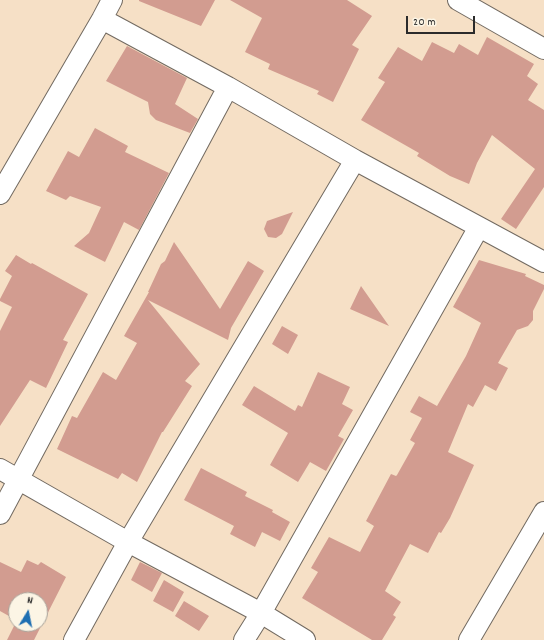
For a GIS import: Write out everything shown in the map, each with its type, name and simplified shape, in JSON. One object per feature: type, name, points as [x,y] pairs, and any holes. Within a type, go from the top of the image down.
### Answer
[{"type":"street","points":[[0,194],[112,0]]},
{"type":"street","points":[[458,0],[544,50]]},
{"type":"street","points":[[102,19],[228,87],[355,160],[544,262]]},
{"type":"street","points":[[0,514],[228,87]]},
{"type":"street","points":[[74,640],[128,542],[355,160]]},
{"type":"street","points":[[244,640],[261,613],[479,227]]},
{"type":"street","points":[[0,469],[128,542],[261,613],[305,640]]},
{"type":"street","points":[[469,640],[544,512]]},
{"type":"building","points":[[139,0],[215,0],[201,26]]},
{"type":"building","points":[[230,0],[347,0],[372,16],[352,45],[359,49],[333,102],[317,94],[319,91],[268,69],[270,64],[245,52],[262,18]]},
{"type":"building","points":[[487,37],[534,64],[527,76],[538,84],[528,100],[544,110],[544,187],[516,229],[501,219],[535,169],[492,135],[477,163],[469,184],[450,176],[417,156],[419,153],[361,120],[385,82],[378,78],[398,47],[422,61],[432,42],[454,53],[459,44],[478,55]]},
{"type":"building","points":[[127,46],[187,78],[175,104],[198,119],[190,133],[156,120],[150,114],[148,102],[106,81]]},
{"type":"building","points":[[95,128],[128,146],[125,152],[169,173],[139,230],[124,222],[105,262],[74,246],[89,233],[101,207],[70,196],[66,200],[46,191],[68,151],[79,157]]},
{"type":"building","points":[[293,212],[282,234],[276,238],[268,237],[264,229],[267,221]]},
{"type":"building","points":[[174,242],[220,309],[248,261],[264,271],[231,328],[228,340],[148,300],[200,364],[185,381],[192,386],[162,432],[137,482],[122,473],[118,479],[57,449],[72,416],[77,418],[103,372],[116,380],[137,343],[124,336],[149,292],[161,264],[165,261]]},
{"type":"building","points":[[16,255],[88,294],[63,340],[68,342],[46,388],[30,380],[0,426],[0,331],[12,307],[0,301],[0,299],[12,276],[5,271]]},
{"type":"building","points":[[479,260],[526,274],[525,276],[544,285],[544,289],[533,311],[533,320],[528,326],[517,330],[498,363],[508,368],[496,391],[485,385],[473,407],[468,404],[448,452],[474,465],[450,518],[441,533],[439,532],[428,553],[410,544],[385,591],[401,602],[393,615],[396,617],[382,640],[372,640],[302,598],[318,572],[311,568],[329,537],[360,552],[374,526],[366,521],[391,474],[397,475],[415,443],[410,440],[422,418],[410,412],[419,396],[437,406],[466,356],[481,323],[453,307]]},
{"type":"building","points":[[361,286],[389,326],[350,309]]},
{"type":"building","points":[[282,326],[298,335],[288,354],[272,344]]},
{"type":"building","points":[[318,372],[350,387],[342,404],[353,410],[338,436],[344,439],[326,471],[310,462],[298,482],[270,465],[288,433],[242,405],[254,386],[295,411],[298,405],[302,407]]},
{"type":"building","points":[[201,468],[247,492],[245,496],[273,510],[272,512],[290,522],[280,541],[262,532],[255,547],[230,534],[234,526],[184,500]]},
{"type":"building","points":[[27,560],[38,565],[41,562],[66,577],[48,612],[48,592],[8,592],[8,616],[0,611],[0,562],[21,572]]},
{"type":"building","points":[[140,562],[162,573],[152,592],[131,580]]},
{"type":"building","points":[[164,580],[184,592],[173,612],[153,601]]},
{"type":"building","points":[[184,601],[209,616],[199,631],[175,616]]},
{"type":"building","points":[[11,632],[38,632],[34,640],[7,640]]}]
